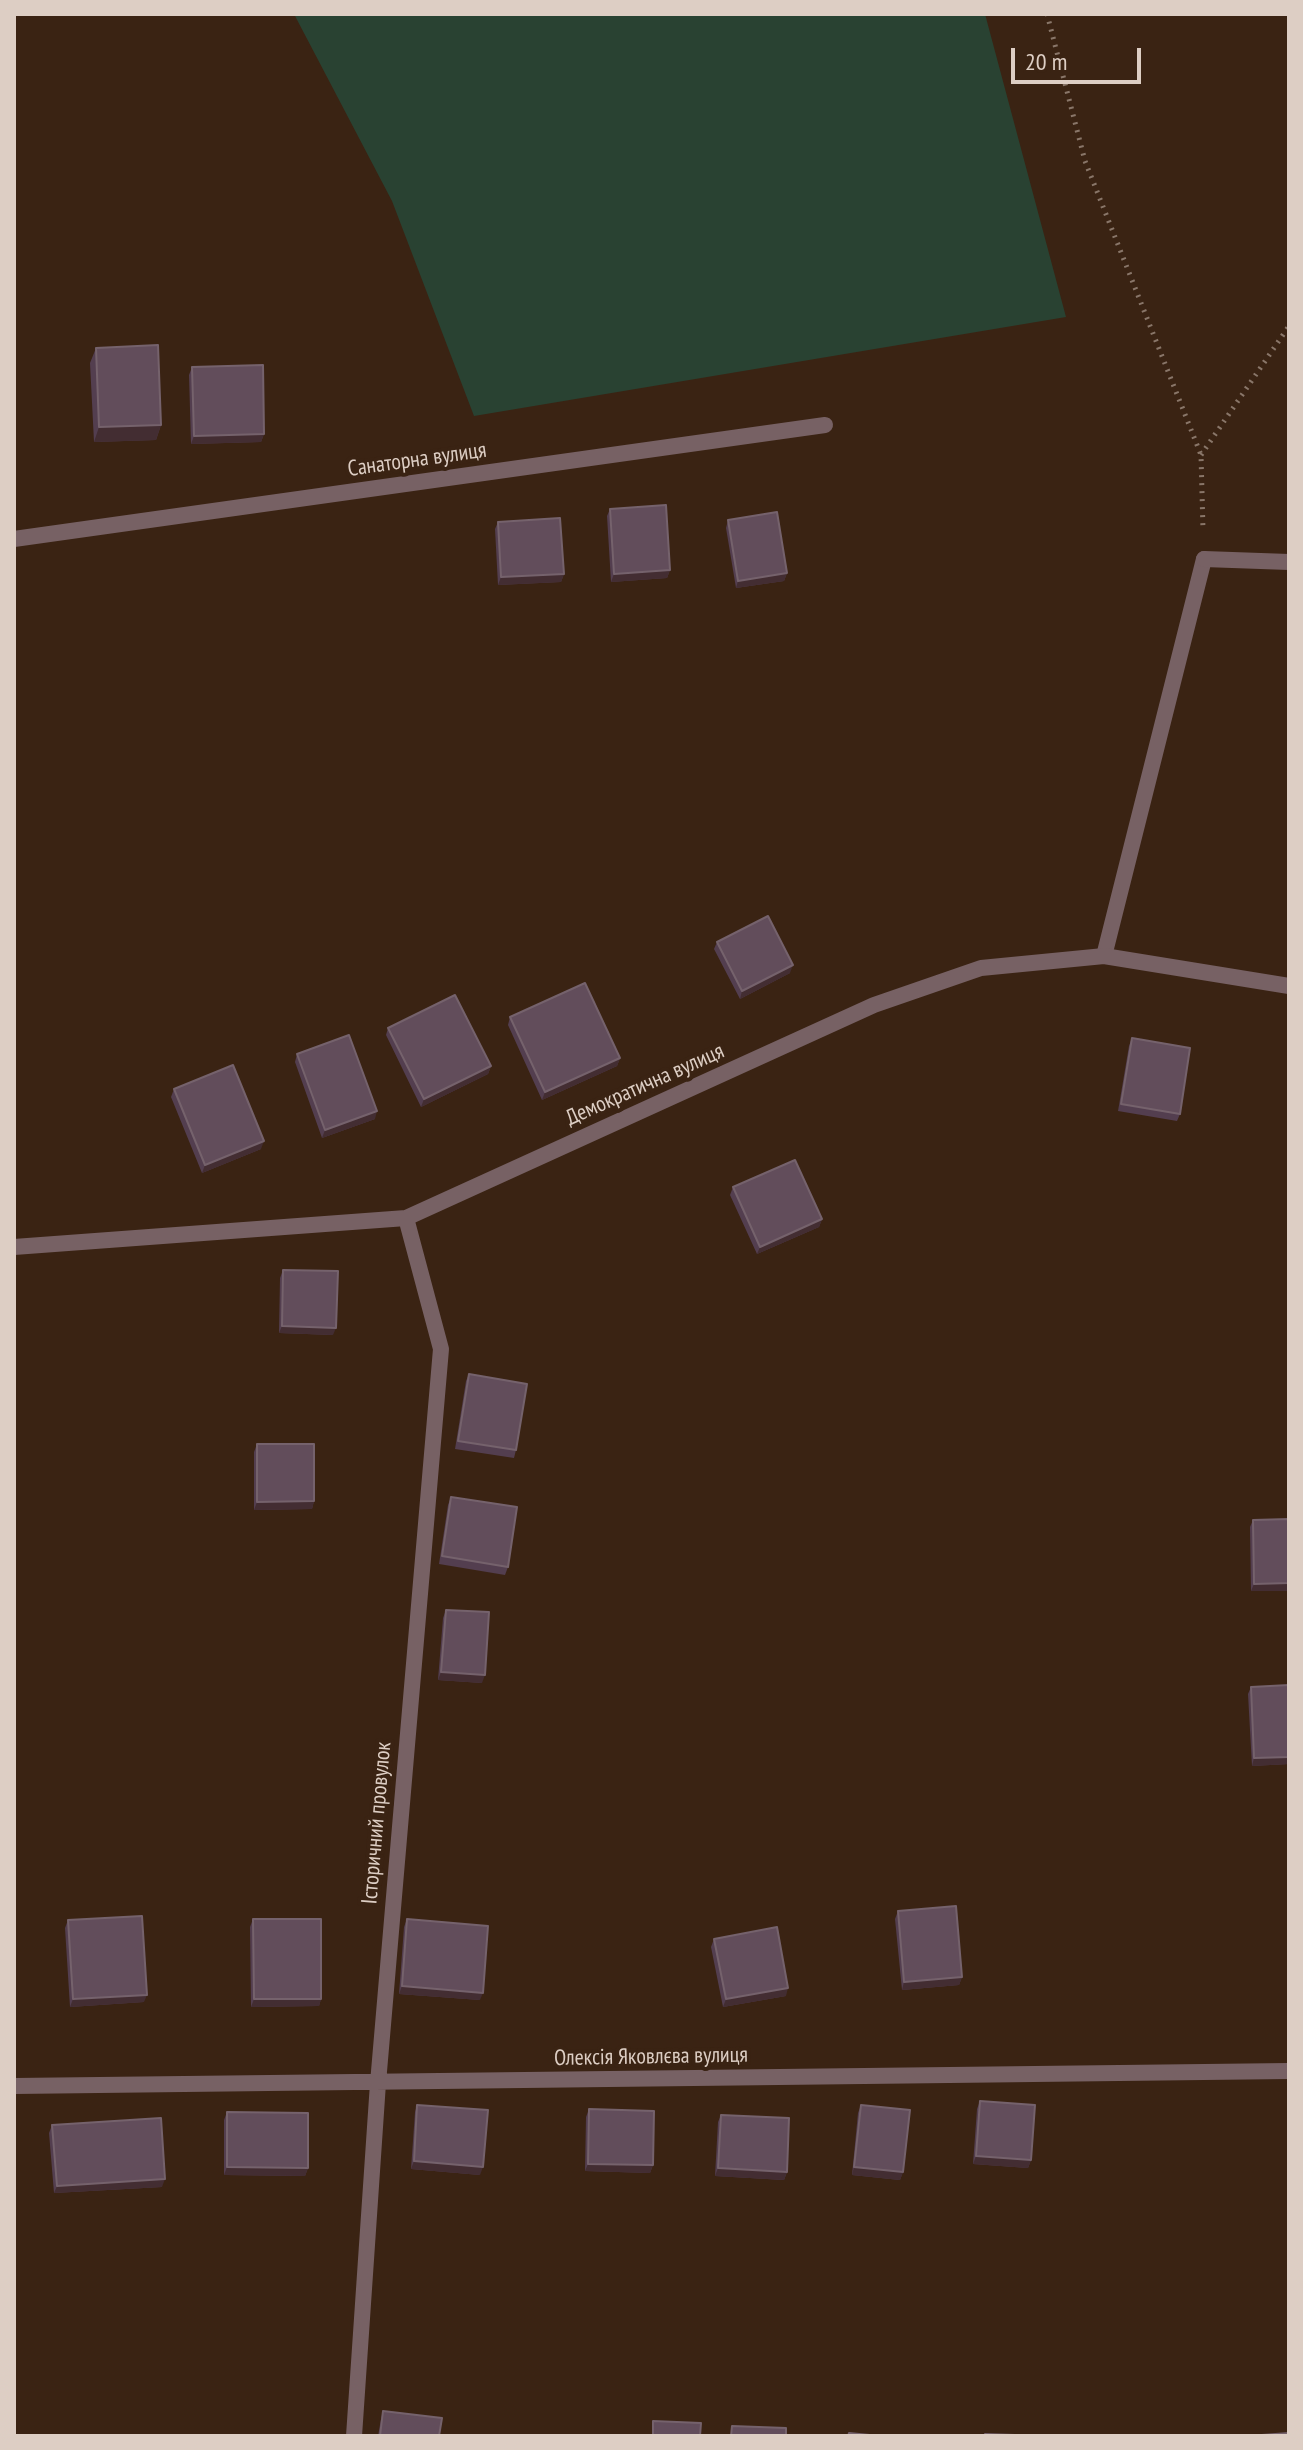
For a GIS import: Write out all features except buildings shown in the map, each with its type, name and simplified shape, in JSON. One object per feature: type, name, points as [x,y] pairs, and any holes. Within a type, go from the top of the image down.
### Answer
[{"type":"street","name":"Санаторна вулиця","points":[[14,539],[825,425]]},
{"type":"street","points":[[1104,956],[1204,559],[1289,562]]},
{"type":"street","name":"Демократична вулиця","points":[[14,1247],[406,1218],[874,1005],[981,968],[1104,956],[1289,986]]},
{"type":"street","name":"Історичний провулок","points":[[354,2436],[378,2083],[441,1349],[406,1218]]},
{"type":"street","name":"Олексія Яковлєва вулиця","points":[[14,2086],[1289,2071]]},
{"type":"path","points":[[1047,14],[1085,161],[1201,455],[1204,559]]},
{"type":"path","points":[[1201,455],[1289,326]]},
{"type":"green space","points":[[294,14],[985,14],[1066,317],[474,416],[392,201]]}]
